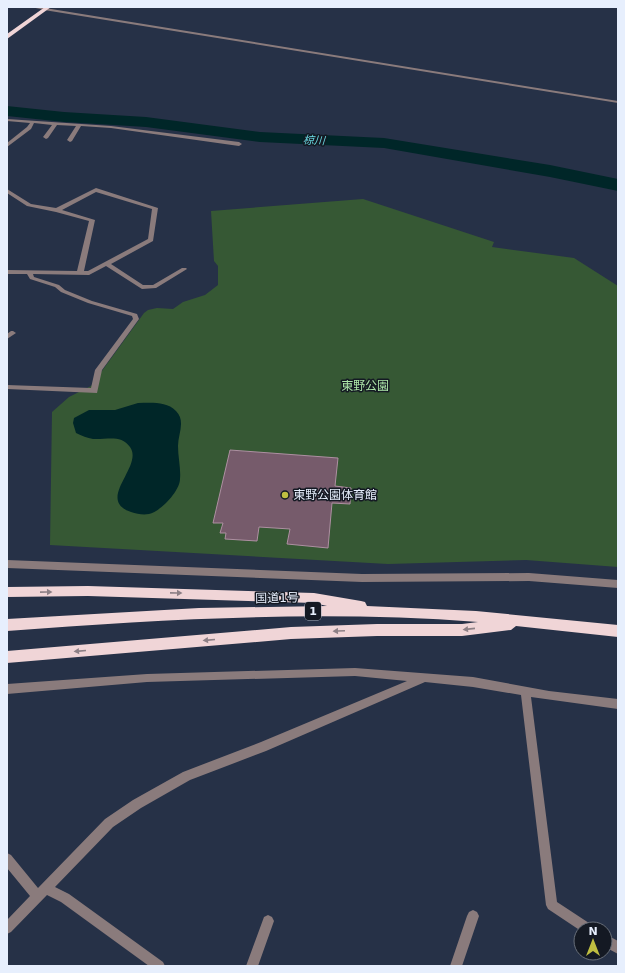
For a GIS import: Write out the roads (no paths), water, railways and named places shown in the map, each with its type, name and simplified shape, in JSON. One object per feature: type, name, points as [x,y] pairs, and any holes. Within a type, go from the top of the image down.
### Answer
[{"type":"highway","points":[[7,37],[47,8]]},
{"type":"highway","points":[[7,592],[88,591],[314,598],[390,612]]},
{"type":"highway","name":"国道1号","points":[[7,625],[265,611],[390,612],[456,615],[618,631]]},
{"type":"highway","points":[[7,657],[291,633],[377,630],[462,630],[535,622]]},
{"type":"street","points":[[33,7],[47,8],[618,102]]},
{"type":"street","points":[[72,13],[77,10]]},
{"type":"street","points":[[7,120],[122,129],[239,144]]},
{"type":"street","points":[[7,145],[32,123]]},
{"type":"street","points":[[46,138],[54,124]]},
{"type":"street","points":[[70,140],[79,125]]},
{"type":"street","points":[[7,272],[89,273],[151,240],[155,208],[96,190],[57,210]]},
{"type":"street","points":[[7,191],[30,204],[92,220],[80,273]]},
{"type":"street","points":[[107,264],[142,287],[154,287],[184,269]]},
{"type":"street","points":[[7,387],[94,391],[99,370],[136,318],[135,315],[90,302],[63,291],[56,286],[32,278],[29,272]]},
{"type":"street","points":[[7,565],[34,564],[362,578],[529,577],[618,584]]},
{"type":"street","points":[[7,689],[147,678],[346,672],[428,677],[473,682],[581,701],[618,704]]},
{"type":"street","points":[[7,928],[109,823],[137,804],[187,776],[262,747],[428,677]]},
{"type":"street","points":[[525,691],[552,906],[575,921]]},
{"type":"street","points":[[7,859],[42,892],[65,898],[159,966]]},
{"type":"street","points":[[456,966],[473,916]]},
{"type":"street","points":[[252,966],[268,921]]},
{"type":"waterway","name":"椋川","points":[[7,111],[64,117],[146,122],[260,137],[384,143],[550,171],[618,185]]},
{"type":"place","name":"東野公園体育館","points":[[285,495]]},
{"type":"park label","name":"東野公園","points":[[365,386]]}]
